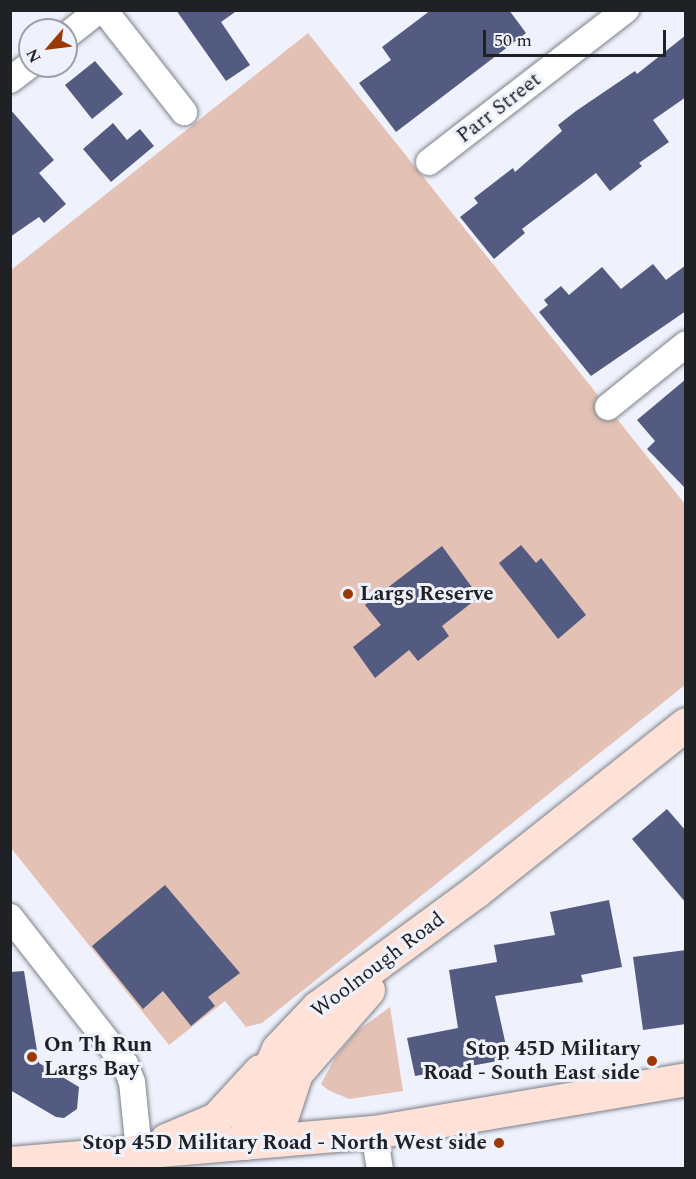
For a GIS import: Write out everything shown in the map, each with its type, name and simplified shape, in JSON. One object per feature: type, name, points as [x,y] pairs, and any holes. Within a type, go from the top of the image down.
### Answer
[{"type":"street","points":[[78,27],[99,10]]},
{"type":"street","points":[[104,10],[184,112]]},
{"type":"street","name":"Parr Street","points":[[429,162],[626,10]]},
{"type":"street","points":[[608,407],[686,344]]},
{"type":"street","name":"Woolnough Road","points":[[260,1142],[253,1106],[278,1049],[318,1007],[476,891],[686,724]]},
{"type":"street","name":"Woolnough Road","points":[[260,1142],[296,1073],[324,1037],[351,1006],[476,891]]},
{"type":"street","points":[[10,918],[125,1064],[132,1082],[139,1152]]},
{"type":"street","points":[[139,1152],[216,1119],[278,1049]]},
{"type":"street","points":[[31,1164],[139,1152],[374,1132],[686,1079]]},
{"type":"street","points":[[374,1132],[380,1168]]},
{"type":"shaded area","name":"Largs Reserve","points":[[308,33],[685,504],[685,685],[262,1023],[246,1027],[225,1001],[169,1045],[11,848],[11,270]]},
{"type":"shaded area","points":[[390,1007],[403,1091],[349,1099],[328,1090],[321,1084],[335,1058],[356,1032]]},
{"type":"building","points":[[176,10],[238,10],[221,22],[250,65],[226,81]]},
{"type":"building","points":[[431,10],[509,10],[526,33],[396,132],[359,83],[391,60],[382,47]]},
{"type":"building","points":[[686,35],[686,97],[653,120],[669,142],[639,163],[642,166],[610,191],[596,173],[522,229],[525,233],[494,259],[460,217],[478,203],[474,198],[513,168],[515,172],[562,131],[558,125],[576,111],[635,71],[637,74]]},
{"type":"building","points":[[95,61],[123,94],[92,119],[65,85],[74,78],[78,78],[78,75]]},
{"type":"building","points":[[10,109],[54,160],[39,173],[66,204],[44,223],[39,217],[10,237]]},
{"type":"building","points":[[113,123],[127,140],[140,129],[154,146],[111,182],[83,149]]},
{"type":"building","points":[[653,264],[666,280],[686,265],[686,311],[591,376],[539,312],[548,305],[544,300],[561,286],[569,295],[602,267],[621,289]]},
{"type":"building","points":[[686,379],[686,489],[647,449],[655,441],[637,420]]},
{"type":"building","points":[[521,545],[536,563],[541,558],[586,615],[558,639],[499,563]]},
{"type":"building","points":[[442,546],[479,597],[442,626],[449,636],[418,661],[409,650],[375,678],[353,647],[381,625],[365,605]]},
{"type":"building","points":[[667,809],[686,831],[686,903],[632,839]]},
{"type":"building","points":[[165,885],[240,973],[208,997],[215,1006],[191,1026],[163,991],[143,1009],[92,946]]},
{"type":"building","points":[[609,900],[622,967],[581,975],[583,982],[495,996],[509,1059],[415,1076],[407,1038],[458,1028],[449,970],[497,962],[494,945],[555,935],[550,912]]},
{"type":"building","points":[[686,950],[686,1024],[643,1030],[633,957]]},
{"type":"building","name":"On Th Run Largs Bay","points":[[24,971],[39,1063],[79,1087],[77,1109],[64,1118],[56,1117],[10,1090],[10,972]]},
{"type":"place","name":"Largs Reserve","points":[[348,594]]},
{"type":"place","name":"On Th Run Largs Bay","points":[[32,1057]]},
{"type":"place","name":"Stop 45D Military Road - South East side","points":[[652,1061]]},
{"type":"place","name":"Stop 45D Military Road - North West side","points":[[499,1143]]}]
